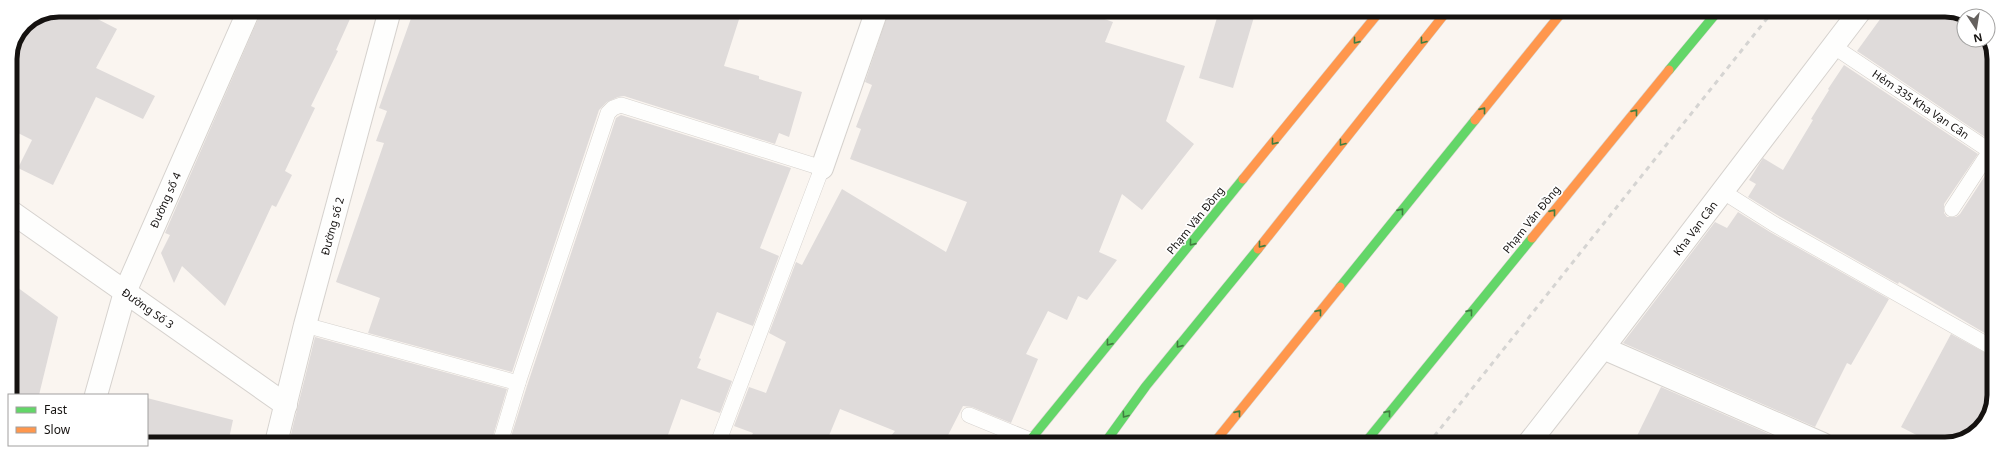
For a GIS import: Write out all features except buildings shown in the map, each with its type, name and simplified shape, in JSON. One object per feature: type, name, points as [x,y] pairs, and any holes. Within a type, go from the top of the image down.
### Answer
[{"type":"main road","name":"Phạm Văn Đồng","points":[[1032,437],[1375,17]]},
{"type":"main road","points":[[1109,437],[1146,386],[1267,238],[1442,17]]},
{"type":"main road","points":[[1219,437],[1559,17]]},
{"type":"main road","name":"Phạm Văn Đồng","points":[[1370,437],[1713,17]]},
{"type":"street","name":"Đường số 4","points":[[96,394],[125,292],[246,17]]},
{"type":"street","name":"Đường số 2","points":[[278,437],[305,325],[388,17]]},
{"type":"street","points":[[822,168],[875,17]]},
{"type":"street","name":"Kha Vạn Cân","points":[[1533,437],[1855,17]]},
{"type":"street","name":"Đường Số 3","points":[[17,216],[286,405]]},
{"type":"street","points":[[1603,348],[1807,437]]},
{"type":"lane","name":"Hẻm 335 Kha Vạn Cân","points":[[1833,46],[1987,149]]},
{"type":"lane","points":[[502,437],[608,113],[621,105],[822,168],[720,437]]},
{"type":"lane","name":"Hẻm 335 Kha Vạn Cân","points":[[1952,209],[1987,156]]},
{"type":"lane","points":[[1722,192],[1781,228],[1987,345]]},
{"type":"lane","points":[[305,325],[518,384]]},
{"type":"lane","points":[[969,414],[1017,437]]},
{"type":"railway","points":[[1434,437],[1768,17]]},
{"type":"traffic: fast","points":[[1669,70],[1713,17]]},
{"type":"traffic: fast","points":[[1340,287],[1475,120]]},
{"type":"traffic: fast","points":[[1033,437],[1243,179]]},
{"type":"traffic: fast","points":[[1370,437],[1532,238]]},
{"type":"traffic: fast","points":[[1109,437],[1146,386],[1258,249]]},
{"type":"traffic: slow","points":[[1243,179],[1375,17]]},
{"type":"traffic: slow","points":[[1258,249],[1442,17]]},
{"type":"traffic: slow","points":[[1475,120],[1558,17]]},
{"type":"traffic: slow","points":[[1532,238],[1669,70]]},
{"type":"traffic: slow","points":[[1219,437],[1340,287]]}]
